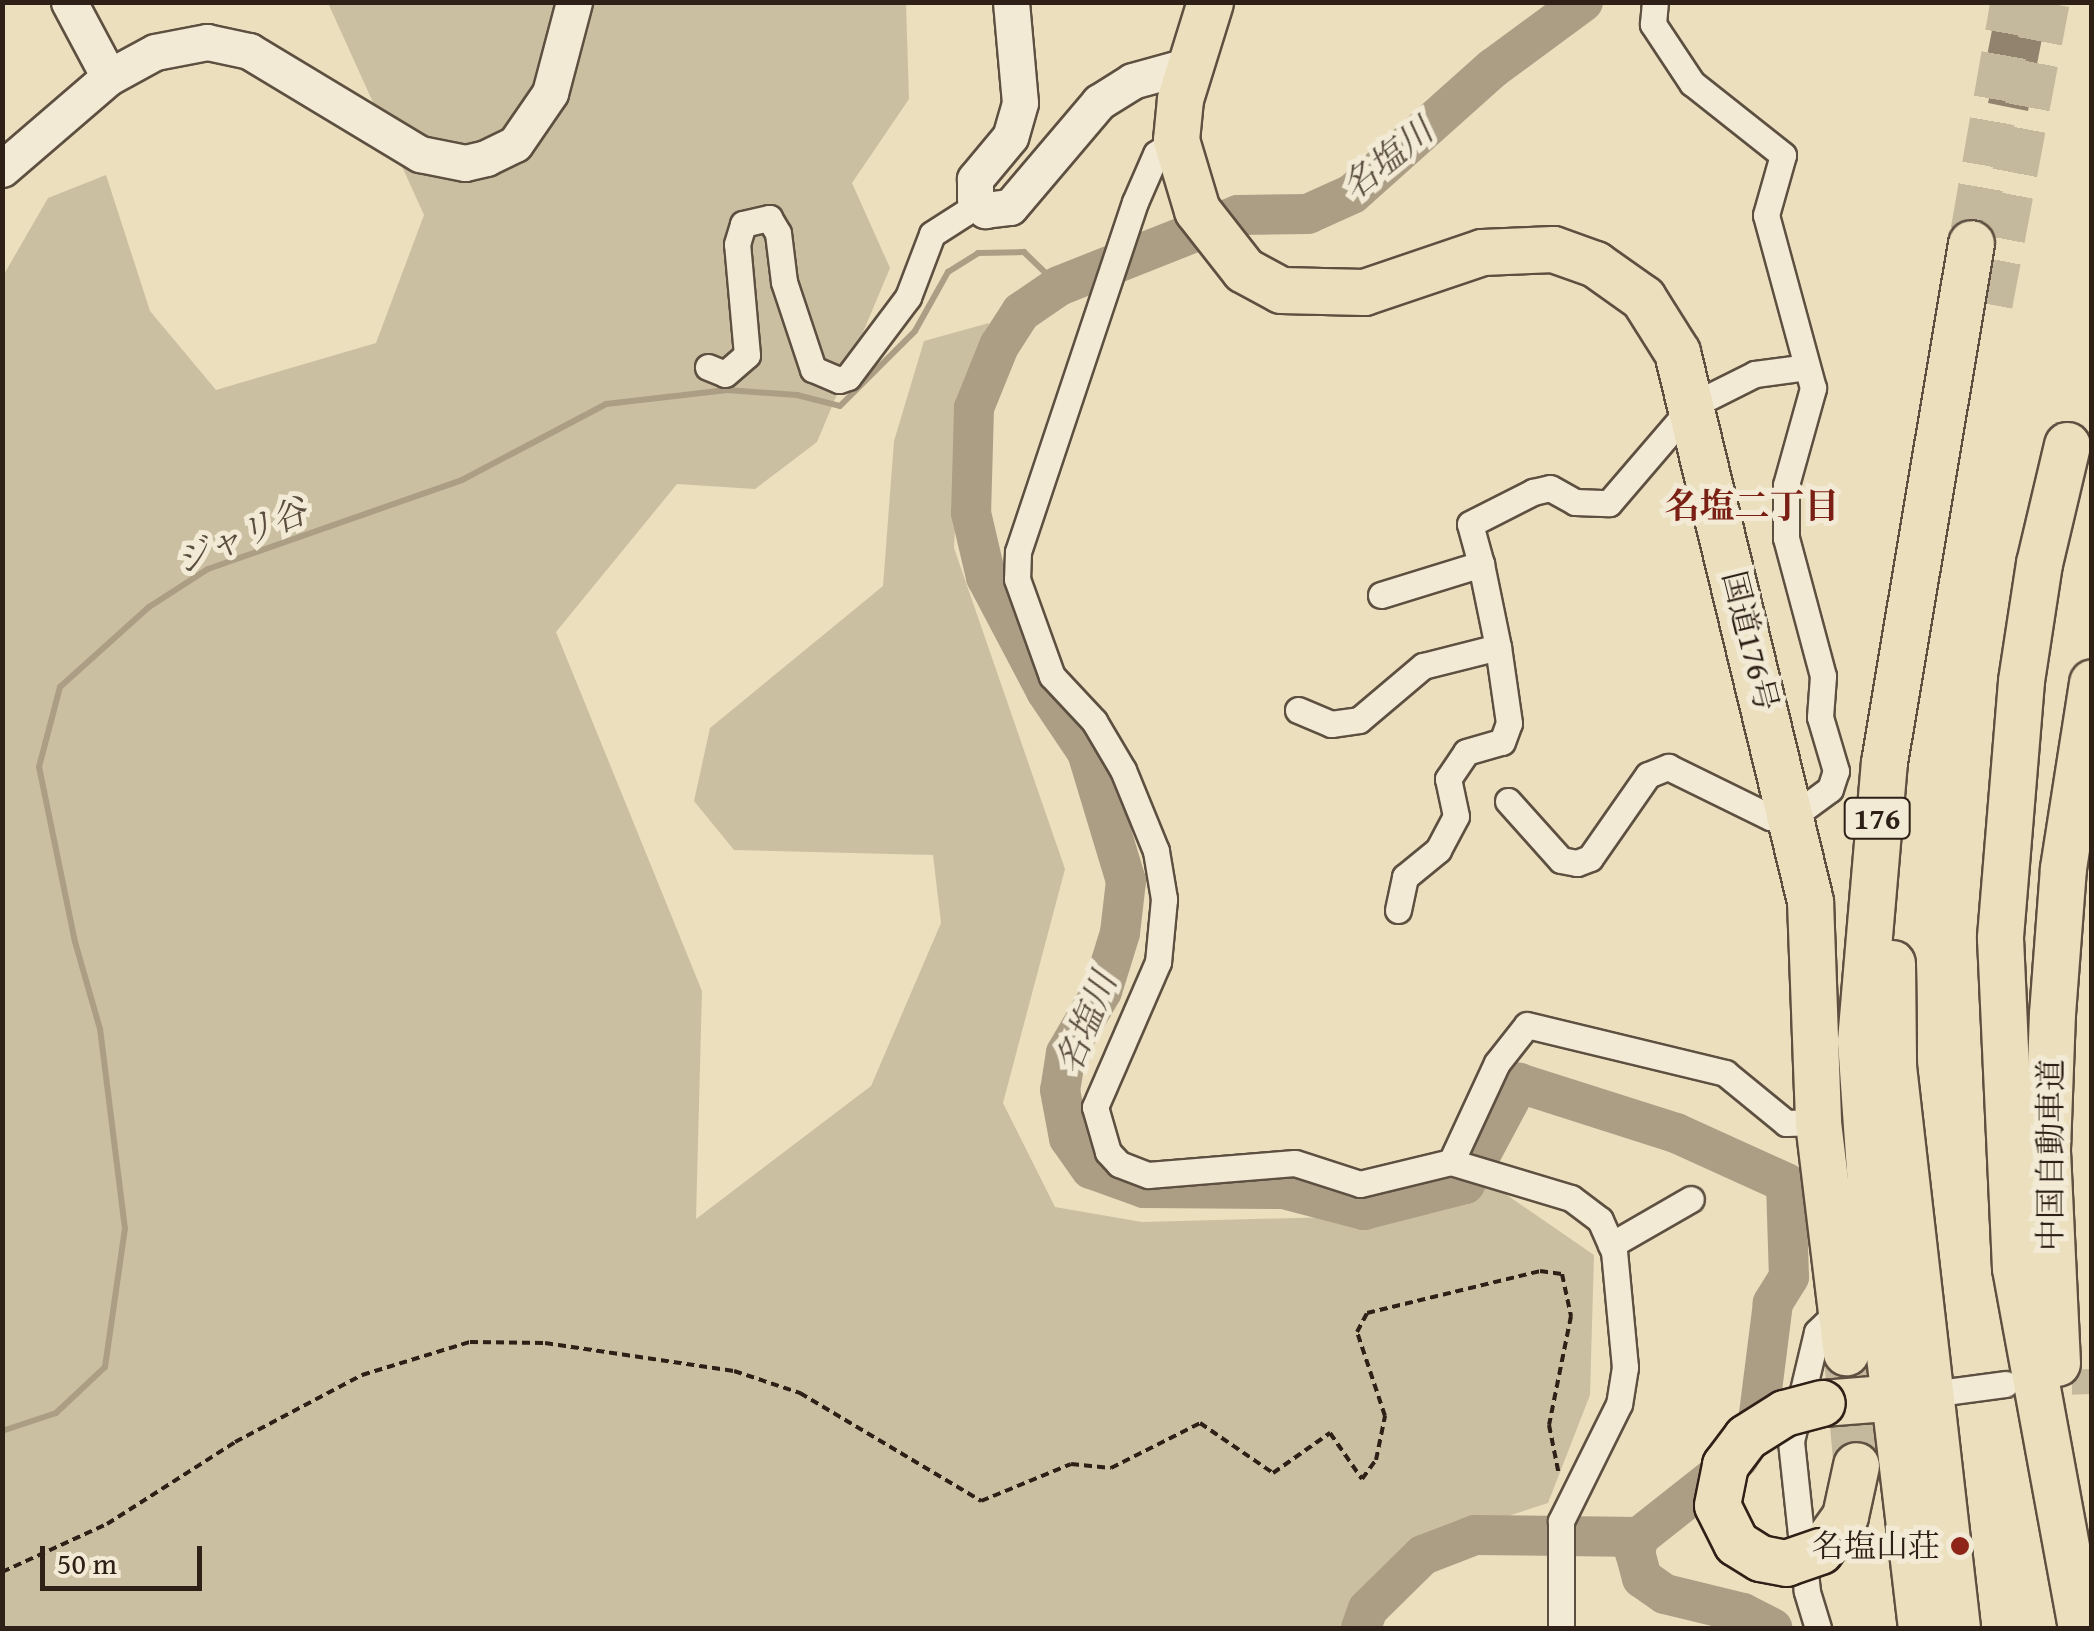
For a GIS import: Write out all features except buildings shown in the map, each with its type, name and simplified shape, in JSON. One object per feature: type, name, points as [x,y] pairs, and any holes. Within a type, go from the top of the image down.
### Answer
[{"type":"highway","name":"国道176号","points":[[1210,2],[1190,65],[1176,140],[1196,210],[1244,270],[1281,290],[1364,292],[1502,248],[1576,255],[1642,298],[1676,352],[1693,405],[1792,817],[1815,947],[1818,1122],[1843,1331]]},
{"type":"highway","name":"176","points":[[1957,1628],[1912,1396],[1860,1041],[1867,906],[1884,762],[1971,243]]},
{"type":"highway","name":"176","points":[[1921,1628],[1892,1066],[1892,924],[1933,616],[1990,304]]},
{"type":"highway","points":[[2067,445],[2039,562],[2021,680],[2000,938],[2016,1268],[2027,1361],[2081,1628]]},
{"type":"highway","name":"中国自動車道","points":[[2089,1628],[2062,1433],[2047,1149],[2062,868],[2092,682]]},
{"type":"highway","points":[[1856,1465],[1845,1516],[1820,1551],[1786,1563],[1760,1558],[1736,1543],[1717,1504],[1725,1465],[1746,1438],[1784,1413],[1822,1403],[1912,1396]]},
{"type":"street","points":[[69,2],[109,77]]},
{"type":"street","points":[[2,169],[109,77],[185,44],[234,47],[420,154],[464,163],[515,144],[532,123],[564,61],[574,2]]},
{"type":"street","points":[[979,204],[974,178],[1010,137],[1020,103],[1012,2]]},
{"type":"street","points":[[1508,801],[1561,860],[1576,862],[1590,858],[1648,775],[1668,767],[1749,810],[1792,817],[1830,789],[1836,771],[1820,717],[1822,676],[1786,538],[1786,484],[1813,388],[1766,215],[1782,155],[1692,83],[1653,24],[1655,2]]},
{"type":"street","points":[[979,204],[994,212],[1010,206],[1099,102],[1132,81],[1190,65]]},
{"type":"street","points":[[1176,140],[1156,154],[1134,202],[1018,552],[1017,579],[1052,676],[1094,720],[1124,770],[1156,851],[1164,899],[1158,962],[1095,1106],[1099,1132],[1119,1164],[1148,1175],[1294,1163],[1360,1184],[1451,1162],[1570,1198],[1600,1220],[1611,1245],[1623,1308],[1619,1404],[1569,1496],[1561,1521],[1561,1628]]},
{"type":"street","points":[[708,368],[725,374],[747,355],[737,244],[743,224],[757,216],[769,218],[778,233],[784,282],[813,369],[839,380],[848,378],[908,297],[932,234],[979,204]]},
{"type":"street","points":[[1398,910],[1405,877],[1438,850],[1456,816],[1448,779],[1466,752],[1502,742],[1509,723],[1498,647],[1470,524],[1550,488],[1575,502],[1609,504],[1693,405],[1756,374],[1808,367]]},
{"type":"street","points":[[1381,595],[1481,564]]},
{"type":"street","points":[[1298,710],[1331,724],[1359,720],[1422,666],[1498,647]]},
{"type":"street","points":[[1451,1162],[1498,1064],[1527,1025],[1725,1074],[1786,1123],[1818,1122]]},
{"type":"street","points":[[1611,1245],[1691,1199]]},
{"type":"street","points":[[1818,1628],[1807,1592],[1791,1441],[1816,1332],[1843,1331]]},
{"type":"street","points":[[1912,1396],[2005,1384]]},
{"type":"path","points":[[2,1572],[107,1524],[235,1442],[362,1375],[470,1342],[545,1343],[734,1371],[800,1394],[981,1501],[1071,1464],[1112,1468],[1200,1423],[1273,1473],[1330,1433],[1362,1479],[1376,1460],[1384,1416],[1357,1332],[1367,1312],[1540,1271],[1562,1274],[1571,1316],[1549,1425],[1552,1462],[1569,1496]]},
{"type":"shaded area","points":[[328,3],[906,3],[909,99],[852,183],[890,268],[817,442],[755,489],[677,484],[556,632],[702,991],[696,1219],[871,1086],[941,923],[933,855],[734,850],[694,801],[710,728],[883,586],[894,441],[924,341],[989,323],[960,433],[954,548],[1065,869],[1003,1103],[1055,1207],[1142,1222],[1372,1216],[1488,1182],[1594,1255],[1590,1395],[1548,1503],[1404,1550],[1339,1628],[3,1628],[3,276],[48,198],[106,175],[150,311],[216,390],[376,343],[424,215]]},
{"type":"waterway","name":"名塩川","points":[[1583,2],[1493,68],[1352,194],[1308,214],[1238,215],[1059,286],[1021,312],[999,346],[974,408],[971,513],[986,577],[1046,691],[1087,752],[1126,881],[1120,933],[1102,991],[1066,1053],[1060,1090],[1069,1138],[1091,1169],[1144,1188],[1283,1189],[1364,1210],[1465,1184],[1519,1083],[1676,1133],[1786,1183],[1789,1277],[1773,1303],[1757,1430],[1739,1458],[1639,1537],[1635,1552],[1642,1578],[1665,1594],[1743,1613],[1772,1628]]},
{"type":"waterway","name":"ジャリ谷","points":[[2,1431],[56,1413],[105,1367],[125,1229],[100,1029],[75,942],[39,767],[60,687],[149,607],[208,569],[462,480],[606,404],[727,390],[797,395],[840,406],[915,331],[948,272],[978,253],[1024,252],[1059,286]]},
{"type":"waterway","points":[[1361,1628],[1368,1609],[1423,1555],[1475,1535],[1639,1537]]},
{"type":"tunnel","points":[[1973,231],[2013,2]]},
{"type":"tunnel","points":[[1990,304],[2047,2]]},
{"type":"tunnel","points":[[1846,1352],[1856,1465]]},
{"type":"tunnel","points":[[2035,1383],[2092,1381]]},
{"type":"place","name":"名塩山荘","points":[[1960,1546]]},
{"type":"district","name":"名塩二丁目","points":[[1752,506]]}]
